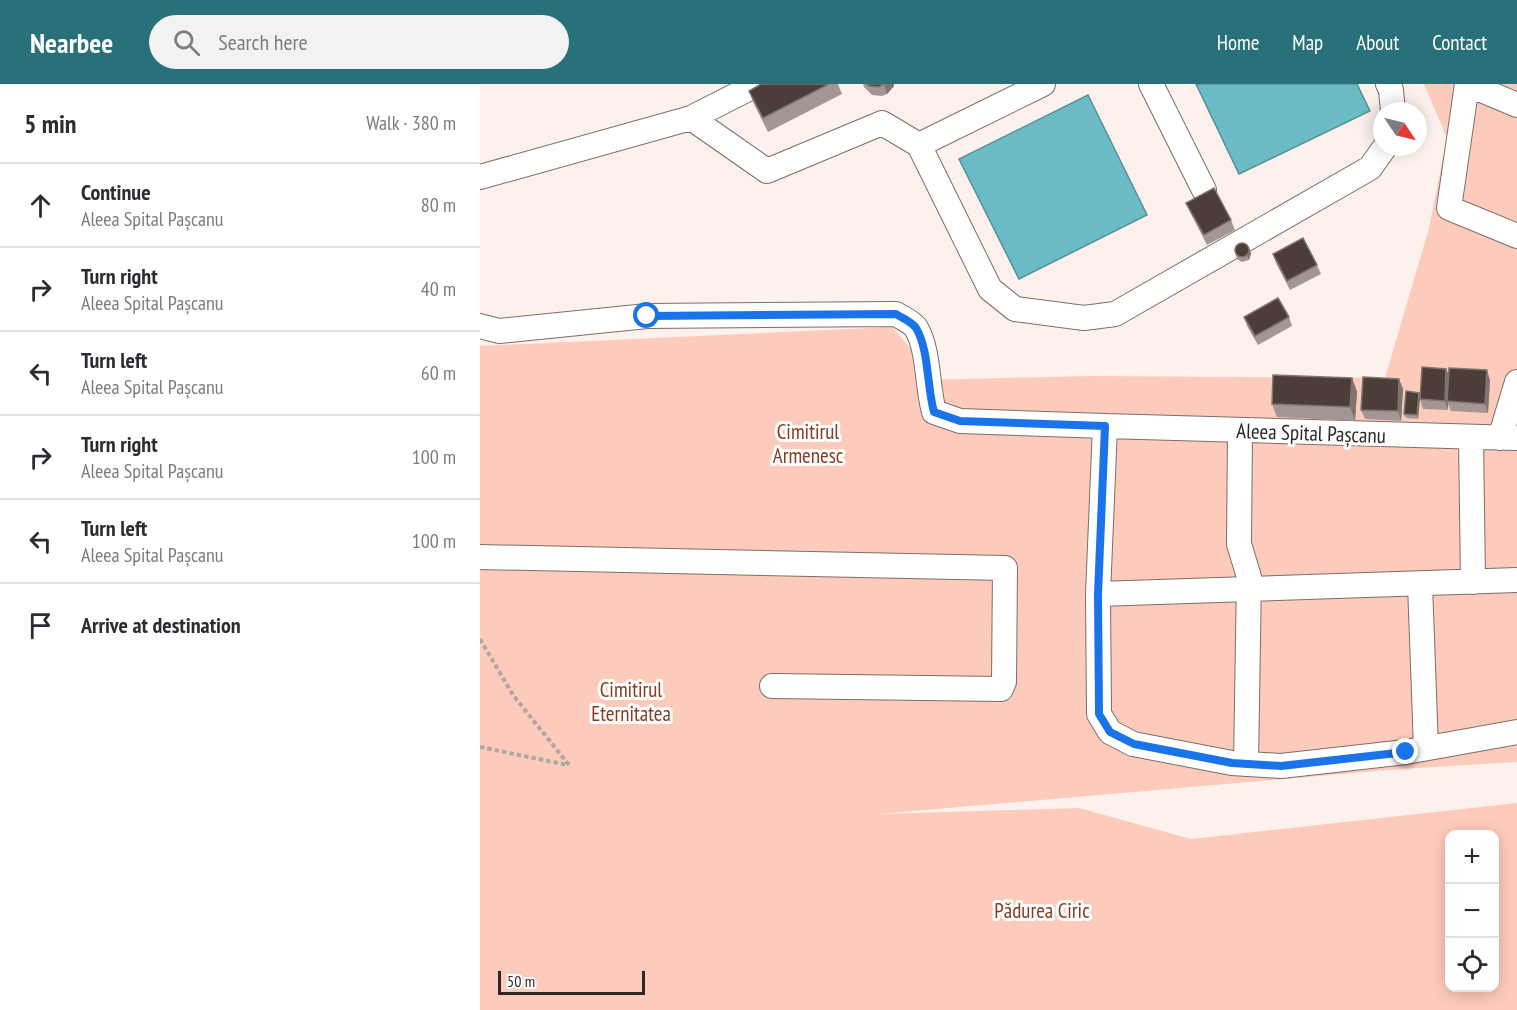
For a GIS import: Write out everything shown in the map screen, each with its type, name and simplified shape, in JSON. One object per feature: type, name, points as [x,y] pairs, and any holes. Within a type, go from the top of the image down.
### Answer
[{"type":"lane","points":[[480,177],[691,118],[758,84]]},
{"type":"lane","points":[[919,144],[1043,84]]},
{"type":"lane","points":[[1151,84],[1204,190]]},
{"type":"lane","points":[[1388,84],[1392,102]]},
{"type":"lane","points":[[1517,105],[1467,84],[1449,208],[1517,236]]},
{"type":"lane","points":[[691,118],[767,171],[882,123],[919,144],[990,289],[1015,309],[1084,318],[1114,314],[1370,168],[1379,156]]},
{"type":"lane","name":"Aleea Spital Pașcanu","points":[[480,326],[499,331],[647,316],[896,314],[915,326],[923,346],[929,396],[934,412],[960,421],[1508,438]]},
{"type":"lane","points":[[1508,438],[1517,382]]},
{"type":"lane","points":[[1105,426],[1098,594],[1099,714],[1110,732],[1134,744],[1232,763],[1281,766],[1406,752],[1517,732]]},
{"type":"lane","points":[[1240,431],[1239,544],[1249,577],[1246,764]]},
{"type":"lane","points":[[1471,437],[1473,582]]},
{"type":"lane","points":[[480,557],[1005,568],[1004,682],[1000,689],[772,686]]},
{"type":"lane","points":[[1098,594],[1517,580]]},
{"type":"lane","points":[[1420,584],[1426,748]]},
{"type":"path","points":[[480,639],[513,695],[569,765],[480,747]]},
{"type":"green space","points":[[1424,84],[1517,84],[1517,762],[1401,769],[879,814],[1079,808],[1191,839],[1517,803],[1517,1010],[480,1010],[480,346],[892,327],[912,350],[918,380],[1093,376],[1385,378],[1429,228],[1447,138]]},
{"type":"water","points":[[1196,84],[1357,84],[1370,111],[1239,174]]},
{"type":"water","points":[[1088,95],[1147,215],[1019,279],[959,159]]},
{"type":"building","points":[[761,84],[829,84],[763,118],[749,91]]},
{"type":"building","points":[[867,84],[884,84],[879,87]]},
{"type":"building","points":[[1214,188],[1231,220],[1204,235],[1186,203]]},
{"type":"building","points":[[1303,238],[1317,265],[1287,281],[1273,254]]},
{"type":"building","points":[[1239,243],[1245,243],[1249,250],[1245,257],[1239,257],[1235,253],[1235,247]]},
{"type":"building","points":[[1278,298],[1289,317],[1255,336],[1244,317]]},
{"type":"building","points":[[1422,367],[1446,369],[1445,401],[1420,399]]},
{"type":"building","points":[[1449,368],[1487,370],[1485,404],[1447,401]]},
{"type":"building","points":[[1273,375],[1352,378],[1350,407],[1272,404]]},
{"type":"building","points":[[1363,377],[1399,379],[1398,411],[1361,410]]},
{"type":"building","points":[[1406,391],[1419,393],[1417,415],[1404,414]]},
{"type":"route","points":[[647,316],[896,314],[915,326],[923,346],[929,396],[934,412],[960,421],[1105,426],[1098,594],[1099,714],[1110,732],[1134,744],[1232,763],[1281,766],[1406,752]]},
{"type":"park label","name":"Cimitirul Armenesc","points":[[808,443]]},
{"type":"park label","name":"Cimitirul Eternitatea","points":[[631,701]]},
{"type":"park label","name":"Pădurea Ciric","points":[[1042,910]]}]
